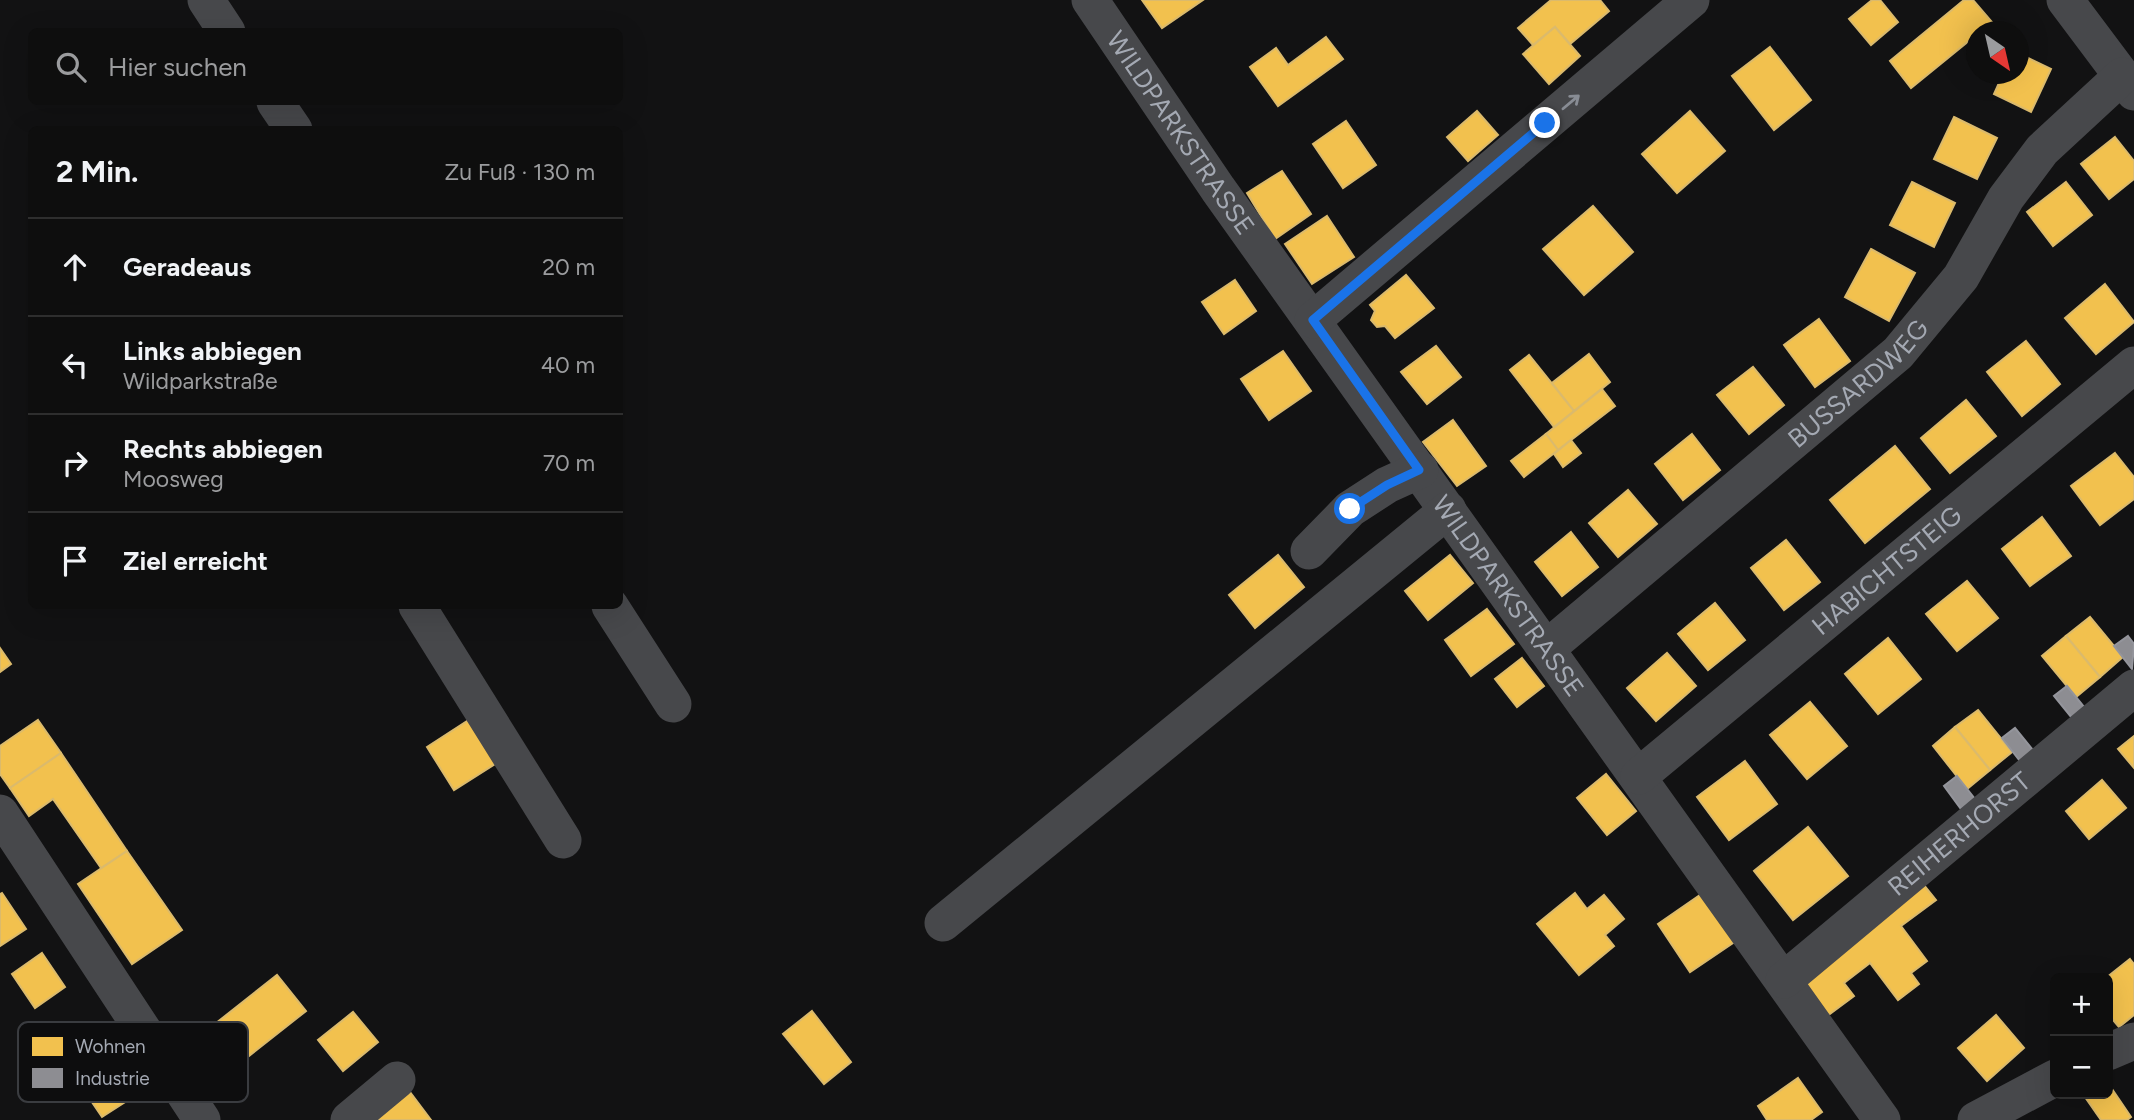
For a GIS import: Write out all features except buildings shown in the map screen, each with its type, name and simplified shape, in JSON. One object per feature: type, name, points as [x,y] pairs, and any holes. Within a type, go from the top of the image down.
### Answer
[{"type":"street","points":[[206,0],[224,28]]},
{"type":"street","name":"WILDPARKSTRASSE","points":[[1090,0],[1218,189],[1882,1120]]},
{"type":"street","points":[[1313,320],[1691,0]]},
{"type":"street","points":[[2065,0],[2128,84]]},
{"type":"street","name":"BUSSARDWEG","points":[[1546,649],[1898,353],[1961,277],[2006,198],[2042,150],[2128,84]]},
{"type":"street","points":[[277,105],[291,126]]},
{"type":"street","name":"HABICHTSTEIG","points":[[1639,776],[2134,365]]},
{"type":"street","points":[[1309,551],[1350,509],[1387,485],[1419,470]]},
{"type":"street","points":[[943,923],[1448,510]]},
{"type":"street","points":[[418,609],[563,840]]},
{"type":"street","points":[[612,609],[673,704]]},
{"type":"street","name":"REIHERHORST","points":[[1784,980],[2134,688]]},
{"type":"street","points":[[0,813],[138,1022]]},
{"type":"street","points":[[2113,1050],[2134,1041]]},
{"type":"street","points":[[349,1120],[397,1080]]},
{"type":"street","points":[[1976,1120],[2050,1082]]},
{"type":"street","points":[[190,1102],[202,1120]]},
{"type":"route","points":[[1350,509],[1387,485],[1419,470],[1313,320],[1545,123]]}]
